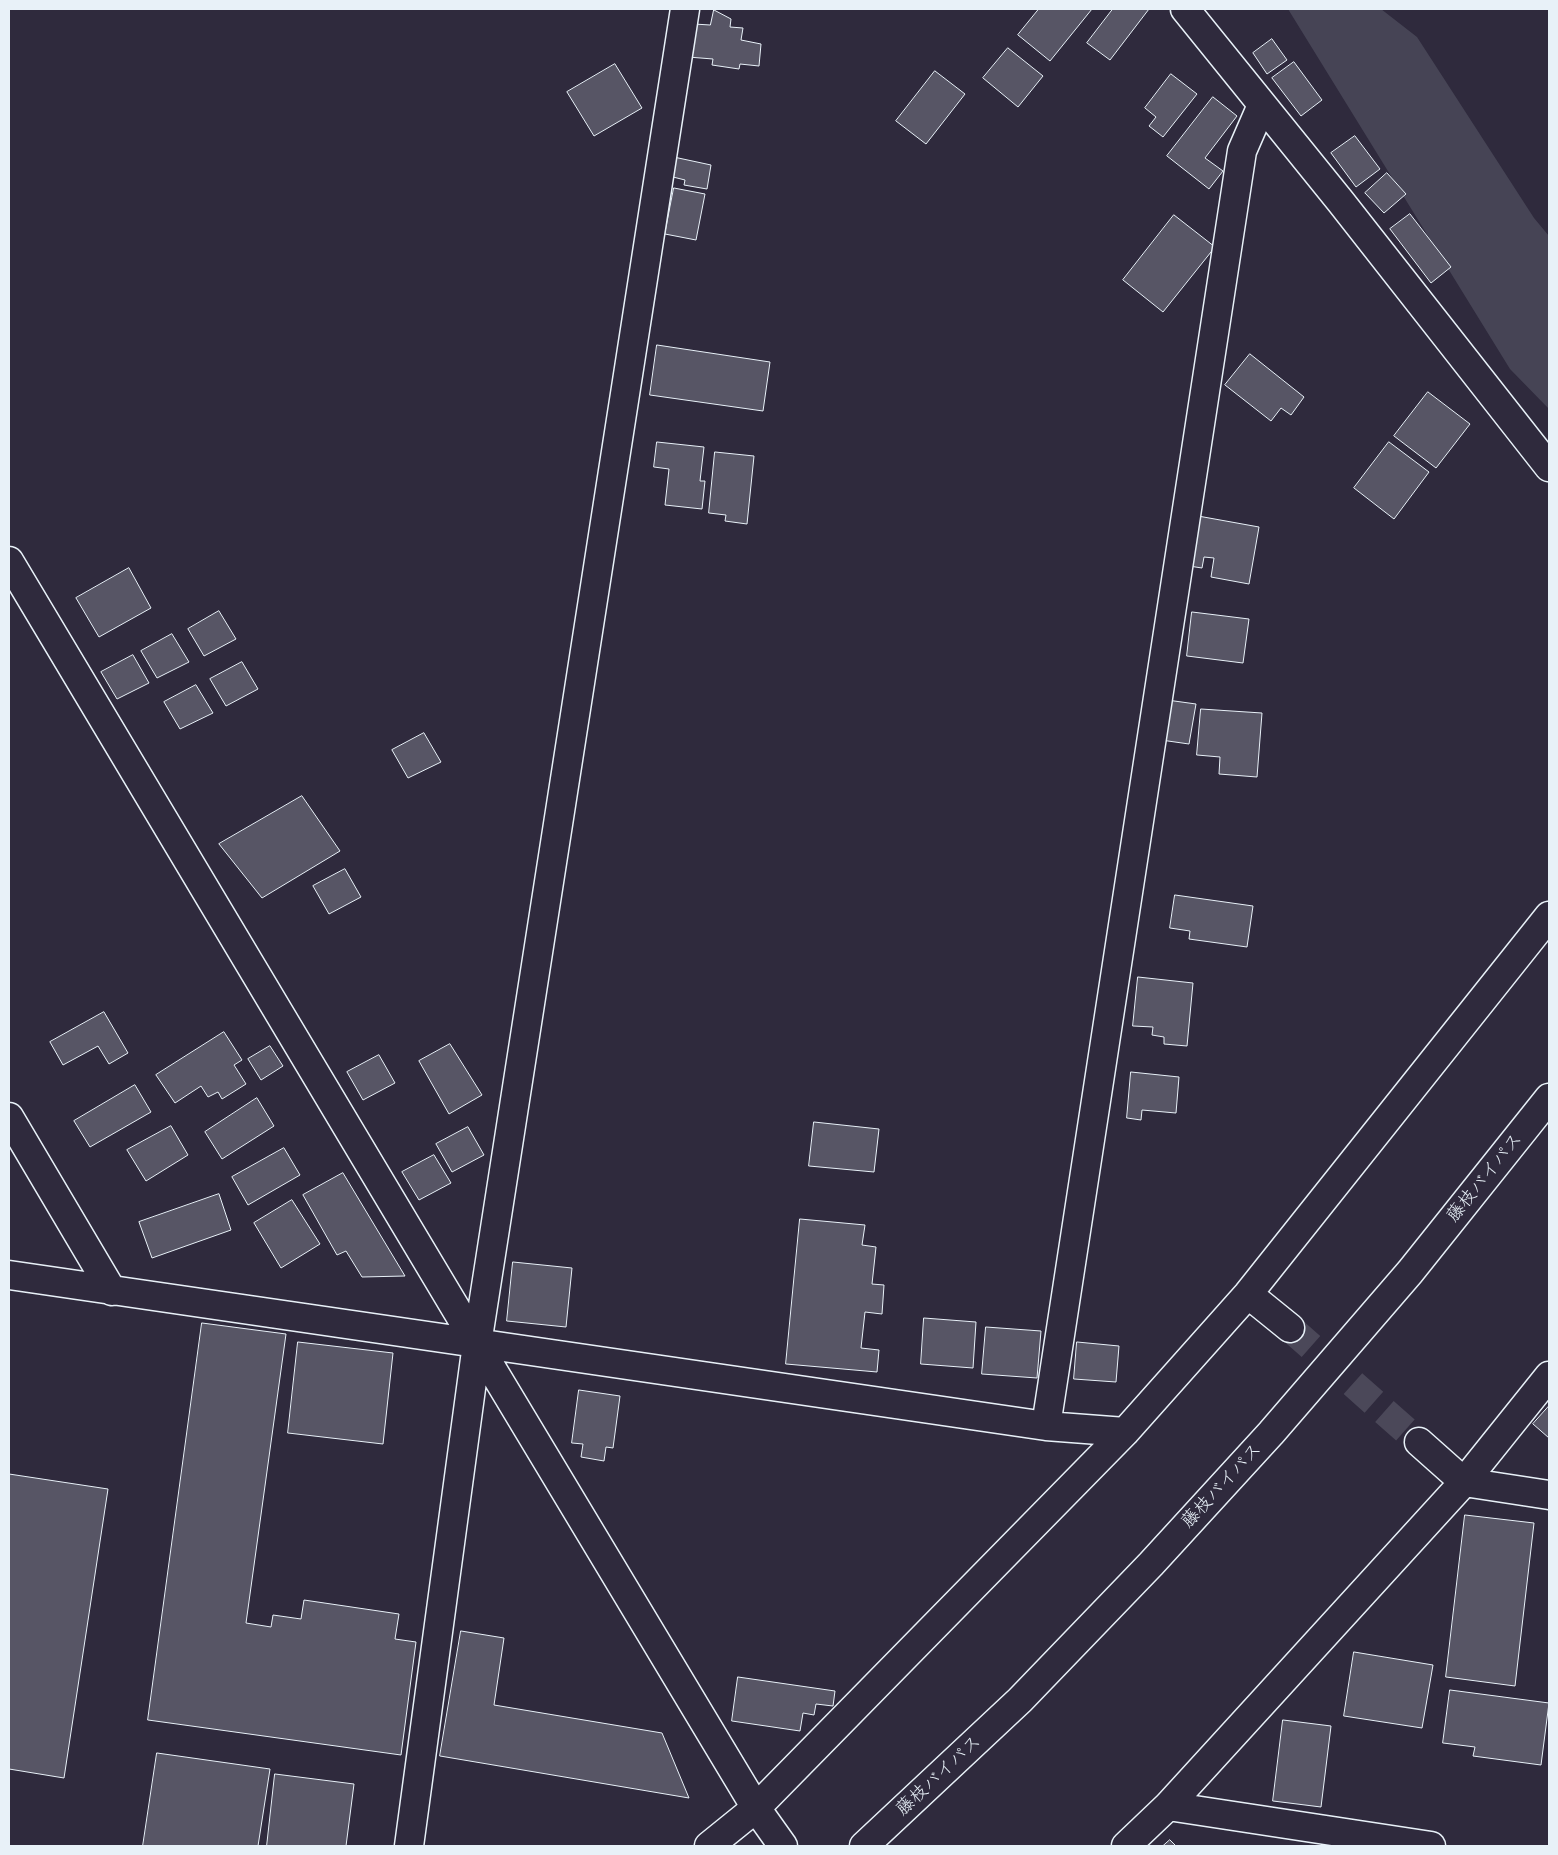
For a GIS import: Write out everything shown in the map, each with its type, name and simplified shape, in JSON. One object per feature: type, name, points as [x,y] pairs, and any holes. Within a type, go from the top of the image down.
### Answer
[{"type":"main road","points":[[409,1846],[477,1344],[685,9]]},
{"type":"main road","points":[[1185,9],[1341,202],[1549,467]]},
{"type":"main road","points":[[1046,1426],[1242,151],[1262,105]]},
{"type":"main road","points":[[9,562],[756,1808],[783,1846]]},
{"type":"main road","points":[[709,1846],[756,1808],[1125,1432],[1248,1294],[1549,916]]},
{"type":"main road","name":"藤枝バイパス","points":[[864,1846],[1020,1700],[1151,1564],[1271,1433],[1410,1272],[1549,1098]]},
{"type":"main road","points":[[9,1117],[112,1291]]},
{"type":"main road","points":[[9,1275],[1046,1426],[1125,1432]]},
{"type":"main road","points":[[1248,1294],[1290,1328]]},
{"type":"main road","points":[[1126,1846],[1168,1806],[1464,1482],[1549,1376]]},
{"type":"main road","points":[[1419,1442],[1464,1482],[1549,1495]]},
{"type":"main road","points":[[1168,1806],[1431,1846]]},
{"type":"shaded area","points":[[1288,9],[1381,9],[1417,37],[1534,218],[1549,236],[1549,409],[1510,369]]},
{"type":"building","points":[[1039,9],[1092,9],[1050,61],[1018,35]]},
{"type":"building","points":[[1113,9],[1149,9],[1110,60],[1087,43]]},
{"type":"building","points":[[714,10],[731,19],[730,27],[743,28],[741,40],[761,44],[759,66],[740,64],[739,69],[712,65],[713,59],[688,57],[694,24],[710,25]]},
{"type":"building","points":[[1272,39],[1287,60],[1267,74],[1253,53]]},
{"type":"building","points":[[1008,48],[1043,76],[1018,107],[983,78]]},
{"type":"building","points":[[1294,62],[1322,100],[1301,116],[1272,78]]},
{"type":"building","points":[[615,64],[642,108],[594,136],[567,92]]},
{"type":"building","points":[[935,71],[965,94],[926,144],[896,121]]},
{"type":"building","points":[[1171,74],[1197,94],[1163,137],[1149,126],[1156,117],[1145,108]]},
{"type":"building","points":[[1213,97],[1237,116],[1205,158],[1223,171],[1209,189],[1167,156]]},
{"type":"building","points":[[1355,136],[1380,169],[1356,187],[1331,153]]},
{"type":"building","points":[[669,156],[711,165],[707,189],[684,185],[685,180],[665,175]]},
{"type":"building","points":[[1387,173],[1406,194],[1384,213],[1365,193]]},
{"type":"building","points":[[674,188],[705,194],[696,240],[665,234]]},
{"type":"building","points":[[1410,214],[1451,267],[1431,283],[1390,229]]},
{"type":"building","points":[[1174,215],[1215,247],[1163,312],[1123,280]]},
{"type":"building","points":[[657,345],[770,362],[763,411],[650,395]]},
{"type":"building","points":[[1250,354],[1304,397],[1291,415],[1281,408],[1271,421],[1225,385]]},
{"type":"building","points":[[1428,392],[1470,424],[1436,468],[1394,436]]},
{"type":"building","points":[[657,442],[704,447],[700,481],[705,481],[702,509],[665,505],[669,469],[654,467]]},
{"type":"building","points":[[1389,442],[1429,472],[1394,519],[1354,488]]},
{"type":"building","points":[[715,452],[754,456],[747,524],[725,521],[726,515],[709,513]]},
{"type":"building","points":[[1198,516],[1259,527],[1249,584],[1211,577],[1214,558],[1204,557],[1202,568],[1189,566]]},
{"type":"building","points":[[129,568],[151,608],[99,637],[76,598]]},
{"type":"building","points":[[219,611],[236,639],[204,656],[188,629]]},
{"type":"building","points":[[1192,612],[1249,619],[1243,663],[1187,656]]},
{"type":"building","points":[[172,634],[189,662],[157,678],[141,651]]},
{"type":"building","points":[[133,655],[149,683],[117,699],[101,672]]},
{"type":"building","points":[[242,662],[258,689],[226,706],[210,679]]},
{"type":"building","points":[[196,685],[213,713],[180,729],[164,702]]},
{"type":"building","points":[[1167,700],[1196,704],[1189,744],[1161,740]]},
{"type":"building","points":[[1201,709],[1262,713],[1257,777],[1219,774],[1220,757],[1197,755]]},
{"type":"building","points":[[424,733],[441,762],[408,778],[392,750]]},
{"type":"building","points":[[302,796],[340,851],[262,898],[219,844]]},
{"type":"building","points":[[345,869],[361,897],[329,914],[313,886]]},
{"type":"building","points":[[1175,895],[1253,906],[1247,947],[1189,939],[1190,931],[1170,928]]},
{"type":"building","points":[[1138,977],[1193,983],[1187,1046],[1164,1044],[1164,1037],[1152,1035],[1153,1027],[1133,1026]]},
{"type":"building","points":[[104,1012],[128,1053],[109,1064],[98,1046],[63,1065],[50,1042]]},
{"type":"building","points":[[224,1032],[242,1060],[234,1065],[246,1084],[222,1099],[218,1092],[208,1097],[201,1086],[175,1103],[156,1075]]},
{"type":"building","points":[[450,1044],[482,1095],[449,1114],[419,1061]]},
{"type":"building","points":[[270,1046],[283,1066],[261,1080],[248,1059]]},
{"type":"building","points":[[379,1055],[395,1083],[363,1100],[347,1072]]},
{"type":"building","points":[[1131,1072],[1179,1077],[1176,1113],[1142,1110],[1141,1120],[1127,1118]]},
{"type":"building","points":[[135,1085],[151,1112],[90,1147],[74,1121]]},
{"type":"building","points":[[257,1098],[274,1126],[222,1159],[205,1132]]},
{"type":"building","points":[[814,1122],[879,1129],[874,1172],[809,1166]]},
{"type":"building","points":[[171,1126],[188,1155],[146,1181],[127,1150]]},
{"type":"building","points":[[468,1127],[484,1155],[452,1172],[436,1144]]},
{"type":"building","points":[[284,1148],[300,1175],[248,1205],[232,1177]]},
{"type":"building","points":[[434,1155],[451,1183],[419,1200],[402,1172]]},
{"type":"building","points":[[343,1173],[405,1276],[362,1277],[346,1251],[337,1255],[303,1195]]},
{"type":"building","points":[[219,1194],[231,1230],[152,1258],[139,1222]]},
{"type":"building","points":[[292,1200],[320,1244],[281,1268],[254,1223]]},
{"type":"building","points":[[800,1219],[865,1225],[862,1245],[876,1247],[872,1284],[884,1285],[882,1314],[865,1312],[861,1348],[879,1350],[877,1372],[786,1364]]},
{"type":"building","points":[[513,1262],[572,1268],[566,1327],[507,1321]]},
{"type":"building","points":[[924,1318],[976,1322],[973,1368],[921,1364]]},
{"type":"building","points":[[202,1323],[286,1334],[246,1623],[271,1627],[273,1615],[301,1619],[304,1600],[399,1614],[395,1639],[416,1642],[401,1755],[148,1720]]},
{"type":"building","points":[[986,1327],[1041,1331],[1037,1378],[982,1374]]},
{"type":"building","points":[[298,1342],[393,1353],[383,1444],[288,1433]]},
{"type":"building","points":[[1077,1342],[1119,1346],[1116,1382],[1074,1379]]},
{"type":"building","points":[[579,1390],[620,1396],[613,1448],[606,1447],[604,1461],[581,1457],[583,1444],[572,1443]]},
{"type":"building","points":[[1549,1406],[1549,1438],[1533,1424]]},
{"type":"building","points":[[9,1474],[108,1489],[64,1778],[9,1769]]},
{"type":"building","points":[[1465,1515],[1534,1523],[1515,1686],[1446,1677]]},
{"type":"building","points":[[461,1631],[504,1638],[494,1705],[662,1733],[689,1798],[440,1756]]},
{"type":"building","points":[[1354,1652],[1433,1665],[1422,1728],[1344,1716]]},
{"type":"building","points":[[738,1677],[835,1691],[833,1706],[816,1704],[814,1715],[803,1713],[800,1731],[732,1721]]},
{"type":"building","points":[[1450,1690],[1549,1703],[1541,1765],[1473,1756],[1475,1747],[1443,1743]]},
{"type":"building","points":[[1283,1720],[1331,1726],[1321,1807],[1273,1801]]},
{"type":"building","points":[[157,1753],[270,1769],[258,1846],[143,1846]]},
{"type":"building","points":[[275,1774],[354,1784],[346,1846],[267,1846]]},
{"type":"building","points":[[1170,1840],[1176,1846],[1163,1846]]},
{"type":"tunnel","points":[[1290,1328],[1419,1442]]}]
